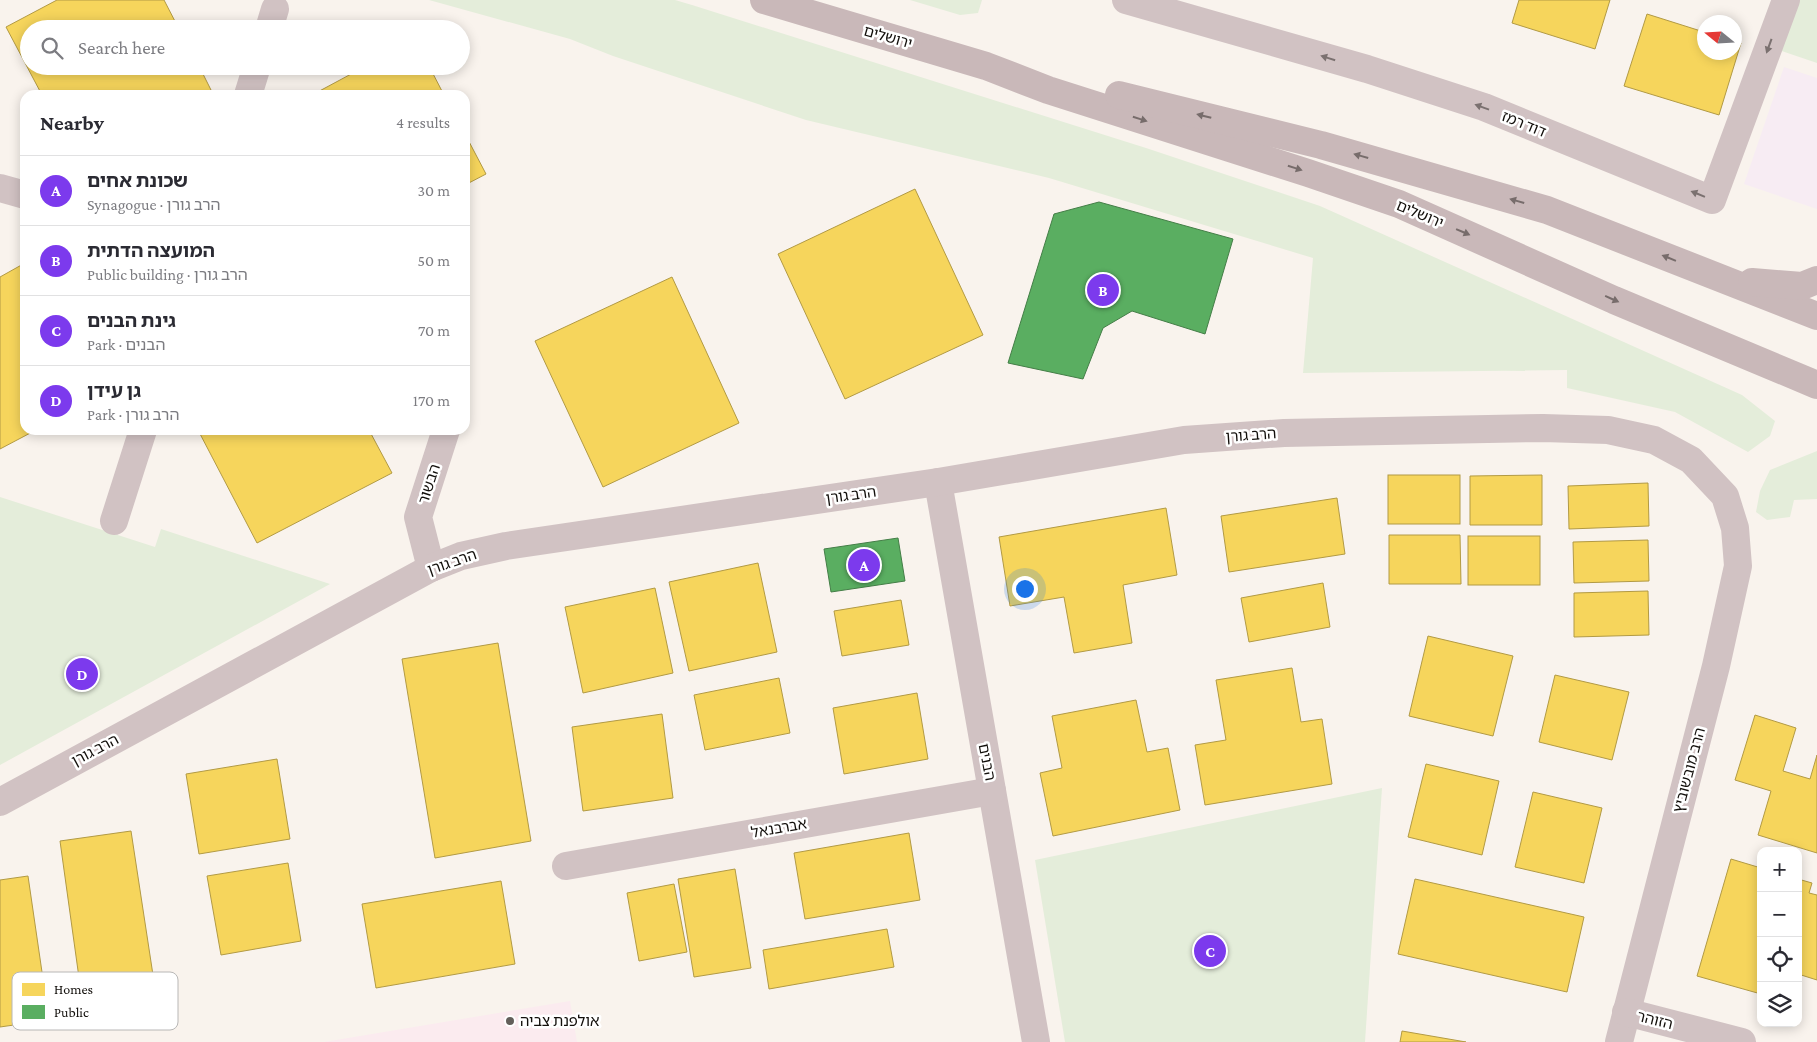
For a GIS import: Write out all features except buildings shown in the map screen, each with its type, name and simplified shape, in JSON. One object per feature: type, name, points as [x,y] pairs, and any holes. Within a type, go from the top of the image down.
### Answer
[{"type":"main road","name":"ירושלים","points":[[764,0],[1012,74],[1048,90],[1399,204],[1614,300],[1817,385]]},
{"type":"main road","name":"ירושלים","points":[[1012,74],[1054,78],[1321,145],[1547,210],[1817,316]]},
{"type":"main road","points":[[1714,276],[1770,284],[1802,286],[1817,280]]},
{"type":"street","name":"דוד רמז","points":[[1126,0],[1366,69],[1484,107],[1712,200],[1786,0]]},
{"type":"street","points":[[250,90],[254,75]]},
{"type":"street","points":[[0,188],[20,194]]},
{"type":"street","name":"הרב גורן","points":[[5,797],[431,568],[461,556],[506,546],[938,482],[1184,440],[1284,433],[1543,428],[1608,430],[1654,440],[1691,460],[1724,496]]},
{"type":"street","points":[[114,521],[141,435]]},
{"type":"street","name":"הבשור","points":[[431,568],[418,517],[444,435]]},
{"type":"street","name":"הבנים","points":[[938,482],[1036,1042]]},
{"type":"street","name":"הרב מובשוביץ","points":[[1619,1042],[1716,666],[1738,566],[1734,528],[1724,496]]},
{"type":"street","name":"אברבנאל","points":[[566,866],[992,791]]},
{"type":"street","name":"הזוהר","points":[[1626,1012],[1742,1042]]},
{"type":"shaded area","points":[[1784,67],[1817,78],[1817,209],[1744,184]]},
{"type":"shaded area","name":"אולפנת צביה","points":[[570,1001],[577,1042],[324,1042]]},
{"type":"green space","points":[[429,0],[675,0],[692,5],[1146,148],[1320,206],[1742,395],[1775,421],[1770,436],[1748,452],[1675,412],[1567,388],[1567,370],[1303,373],[1313,258],[1049,178],[806,120],[613,56],[570,39]]},
{"type":"green space","points":[[910,0],[982,0],[978,13],[960,15]]},
{"type":"green space","points":[[1788,0],[1817,0],[1817,63],[1773,48]]},
{"type":"green space","points":[[1817,451],[1817,499],[1794,500],[1790,517],[1767,520],[1756,512],[1760,491],[1770,470]]},
{"type":"green space","points":[[0,497],[155,547],[161,529],[330,584],[0,765]]},
{"type":"green space","points":[[1382,788],[1365,1042],[1065,1042],[1035,860]]},
{"type":"place","name":"המועצה הדתית","points":[[1103,290]]},
{"type":"place","name":"שכונת אחים","points":[[864,565]]},
{"type":"place","name":"גן עידן","points":[[82,674]]},
{"type":"place","name":"גינת הבנים","points":[[1210,951]]},
{"type":"place","name":"אולפנת צביה","points":[[510,1021]]}]
